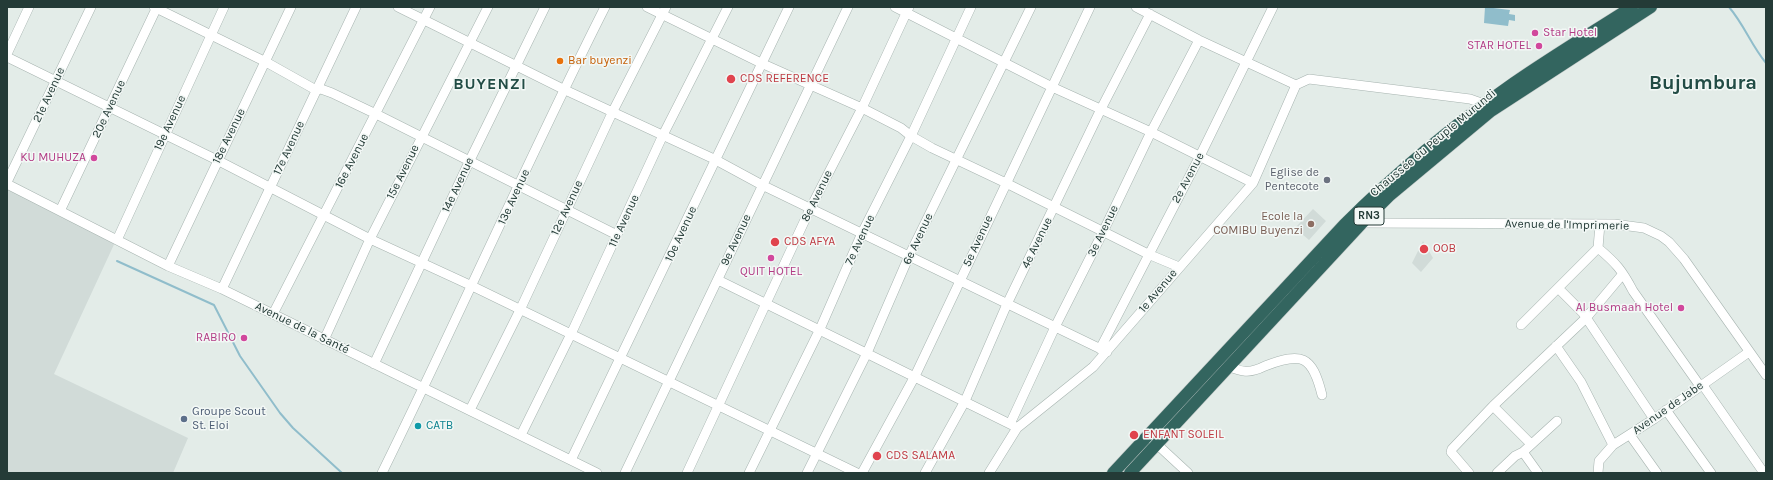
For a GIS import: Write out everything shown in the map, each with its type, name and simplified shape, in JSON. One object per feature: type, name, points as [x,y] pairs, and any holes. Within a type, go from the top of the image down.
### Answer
[{"type":"highway","name":"Chaussée du Peuple Murundi","points":[[1130,473],[1362,223],[1389,196],[1516,82],[1632,7]]},
{"type":"highway","name":"Chaussée du Peuple Murundi","points":[[1113,473],[1380,188],[1487,108],[1651,7]]},
{"type":"street","points":[[7,54],[29,7]]},
{"type":"street","name":"21e Avenue","points":[[7,183],[91,7]]},
{"type":"street","points":[[156,7],[211,36],[266,62],[316,90],[321,89],[332,93],[376,114],[617,235]]},
{"type":"street","name":"20e Avenue","points":[[60,211],[111,107],[156,7]]},
{"type":"street","name":"19e Avenue","points":[[116,240],[224,7]]},
{"type":"street","name":"18e Avenue","points":[[168,266],[217,160],[266,62],[291,7]]},
{"type":"street","name":"17e Avenue","points":[[222,289],[356,7]]},
{"type":"street","points":[[398,7],[564,89],[714,159],[810,209],[1104,350]]},
{"type":"street","name":"16e Avenue","points":[[273,314],[430,7]]},
{"type":"street","name":"15e Avenue","points":[[324,340],[370,240],[421,136],[488,7]]},
{"type":"street","name":"14e Avenue","points":[[374,364],[470,160],[545,7]]},
{"type":"street","name":"13e Avenue","points":[[382,473],[424,388],[564,89],[605,7]]},
{"type":"street","points":[[646,7],[664,11],[712,39],[761,63],[862,108],[901,128],[911,136],[956,160],[1006,183],[1148,254],[1179,267]]},
{"type":"street","name":"11e Avenue","points":[[521,435],[571,334],[663,135],[728,7]]},
{"type":"street","name":"10e Avenue","points":[[571,460],[670,258],[714,159],[789,7]]},
{"type":"street","name":"9e Avenue","points":[[625,473],[848,7]]},
{"type":"street","points":[[895,7],[908,10],[1052,87],[1151,132],[1253,183]]},
{"type":"street","name":"7e Avenue","points":[[749,473],[820,329],[862,234],[911,136],[956,36],[971,7]]},
{"type":"street","name":"6e Avenue","points":[[808,473],[867,353],[909,256],[1003,61],[1031,7]]},
{"type":"street","name":"5e Avenue","points":[[862,473],[915,376],[1090,7]]},
{"type":"street","points":[[1136,7],[1199,40],[1296,85],[1308,79],[1434,94],[1470,99],[1487,108]]},
{"type":"street","name":"2e Avenue","points":[[1104,350],[1148,254],[1200,156],[1273,7]]},
{"type":"street","name":"8e Avenue","points":[[687,473],[720,406],[810,209],[862,108],[908,10]]},
{"type":"street","name":"12e Avenue","points":[[470,410],[520,310],[565,210],[613,111],[664,11]]},
{"type":"street","name":"4e Avenue","points":[[925,473],[965,401],[1007,304],[1101,109],[1150,14]]},
{"type":"street","name":"3e Avenue","points":[[1014,426],[1055,327],[1151,132],[1199,40]]},
{"type":"street","points":[[7,57],[55,82],[111,107],[217,160],[370,240],[472,286],[817,452],[857,473]]},
{"type":"street","name":"1e Avenue","points":[[989,473],[1014,426],[1093,367],[1104,350],[1253,183],[1296,85]]},
{"type":"street","name":"Avenue de la Santé","points":[[7,183],[168,266],[222,289],[597,473]]},
{"type":"street","name":"Avenue de l'Imprimerie","points":[[1344,225],[1362,223],[1600,224],[1644,228],[1662,236],[1684,259],[1766,375]]},
{"type":"street","points":[[1521,325],[1559,289],[1598,248],[1600,224]]},
{"type":"street","points":[[1598,248],[1621,269],[1622,274],[1764,473]]},
{"type":"street","points":[[1469,473],[1450,451],[1493,406],[1586,318],[1622,274]]},
{"type":"street","points":[[718,280],[1014,426]]},
{"type":"street","points":[[1559,289],[1586,318],[1654,419]]},
{"type":"street","points":[[1556,346],[1581,382],[1613,445]]},
{"type":"street","name":"Avenue de Jabe","points":[[1598,473],[1599,461],[1613,445],[1654,419],[1749,352]]},
{"type":"street","points":[[1229,367],[1245,372],[1262,368],[1285,358],[1299,359],[1313,368],[1322,395]]},
{"type":"street","points":[[1493,406],[1531,444]]},
{"type":"street","points":[[1666,410],[1711,473]]},
{"type":"street","points":[[1496,473],[1515,456],[1523,452],[1557,421]]},
{"type":"street","points":[[1630,435],[1656,473]]},
{"type":"street","points":[[1148,436],[1188,473]]},
{"type":"street","points":[[1523,452],[1538,473]]},
{"type":"shaded area","points":[[7,182],[117,238],[54,374],[188,438],[173,473],[7,473]]},
{"type":"shaded area","name":"Ecole la COMIBU Buyenzi","points":[[1313,209],[1326,221],[1309,240],[1295,228]]},
{"type":"shaded area","name":"OOB","points":[[1423,241],[1433,258],[1421,272],[1412,263]]},
{"type":"water","points":[[1485,7],[1510,10],[1509,14],[1515,15],[1515,21],[1509,20],[1508,26],[1484,23]]},
{"type":"waterway","points":[[1729,7],[1766,63]]},
{"type":"waterway","points":[[117,261],[214,305],[240,356],[280,413],[293,428],[342,473]]},
{"type":"place","name":"Star Hotel","points":[[1535,33]]},
{"type":"place","name":"STAR HOTEL","points":[[1539,46]]},
{"type":"place","name":"Bar buyenzi","points":[[560,61]]},
{"type":"place","name":"CDS REFERENCE","points":[[731,79]]},
{"type":"place","name":"KU MUHUZA","points":[[94,158]]},
{"type":"place","name":"Eglise de Pentecote","points":[[1327,180]]},
{"type":"place","name":"Ecole la COMIBU Buyenzi","points":[[1311,224]]},
{"type":"place","name":"CDS AFYA","points":[[775,242]]},
{"type":"place","name":"OOB","points":[[1424,249]]},
{"type":"place","name":"QUIT HOTEL","points":[[771,258]]},
{"type":"place","name":"Al Busmaah Hotel","points":[[1681,308]]},
{"type":"place","name":"RABIRO","points":[[244,338]]},
{"type":"place","name":"Groupe Scout St. Eloi","points":[[184,419]]},
{"type":"place","name":"CATB","points":[[418,426]]},
{"type":"place","name":"ENFANT SOLEIL","points":[[1134,435]]},
{"type":"place","name":"CDS SALAMA","points":[[877,456]]},
{"type":"district","name":"Bujumbura","points":[[1703,83]]},
{"type":"district","name":"BUYENZI","points":[[490,84]]}]
